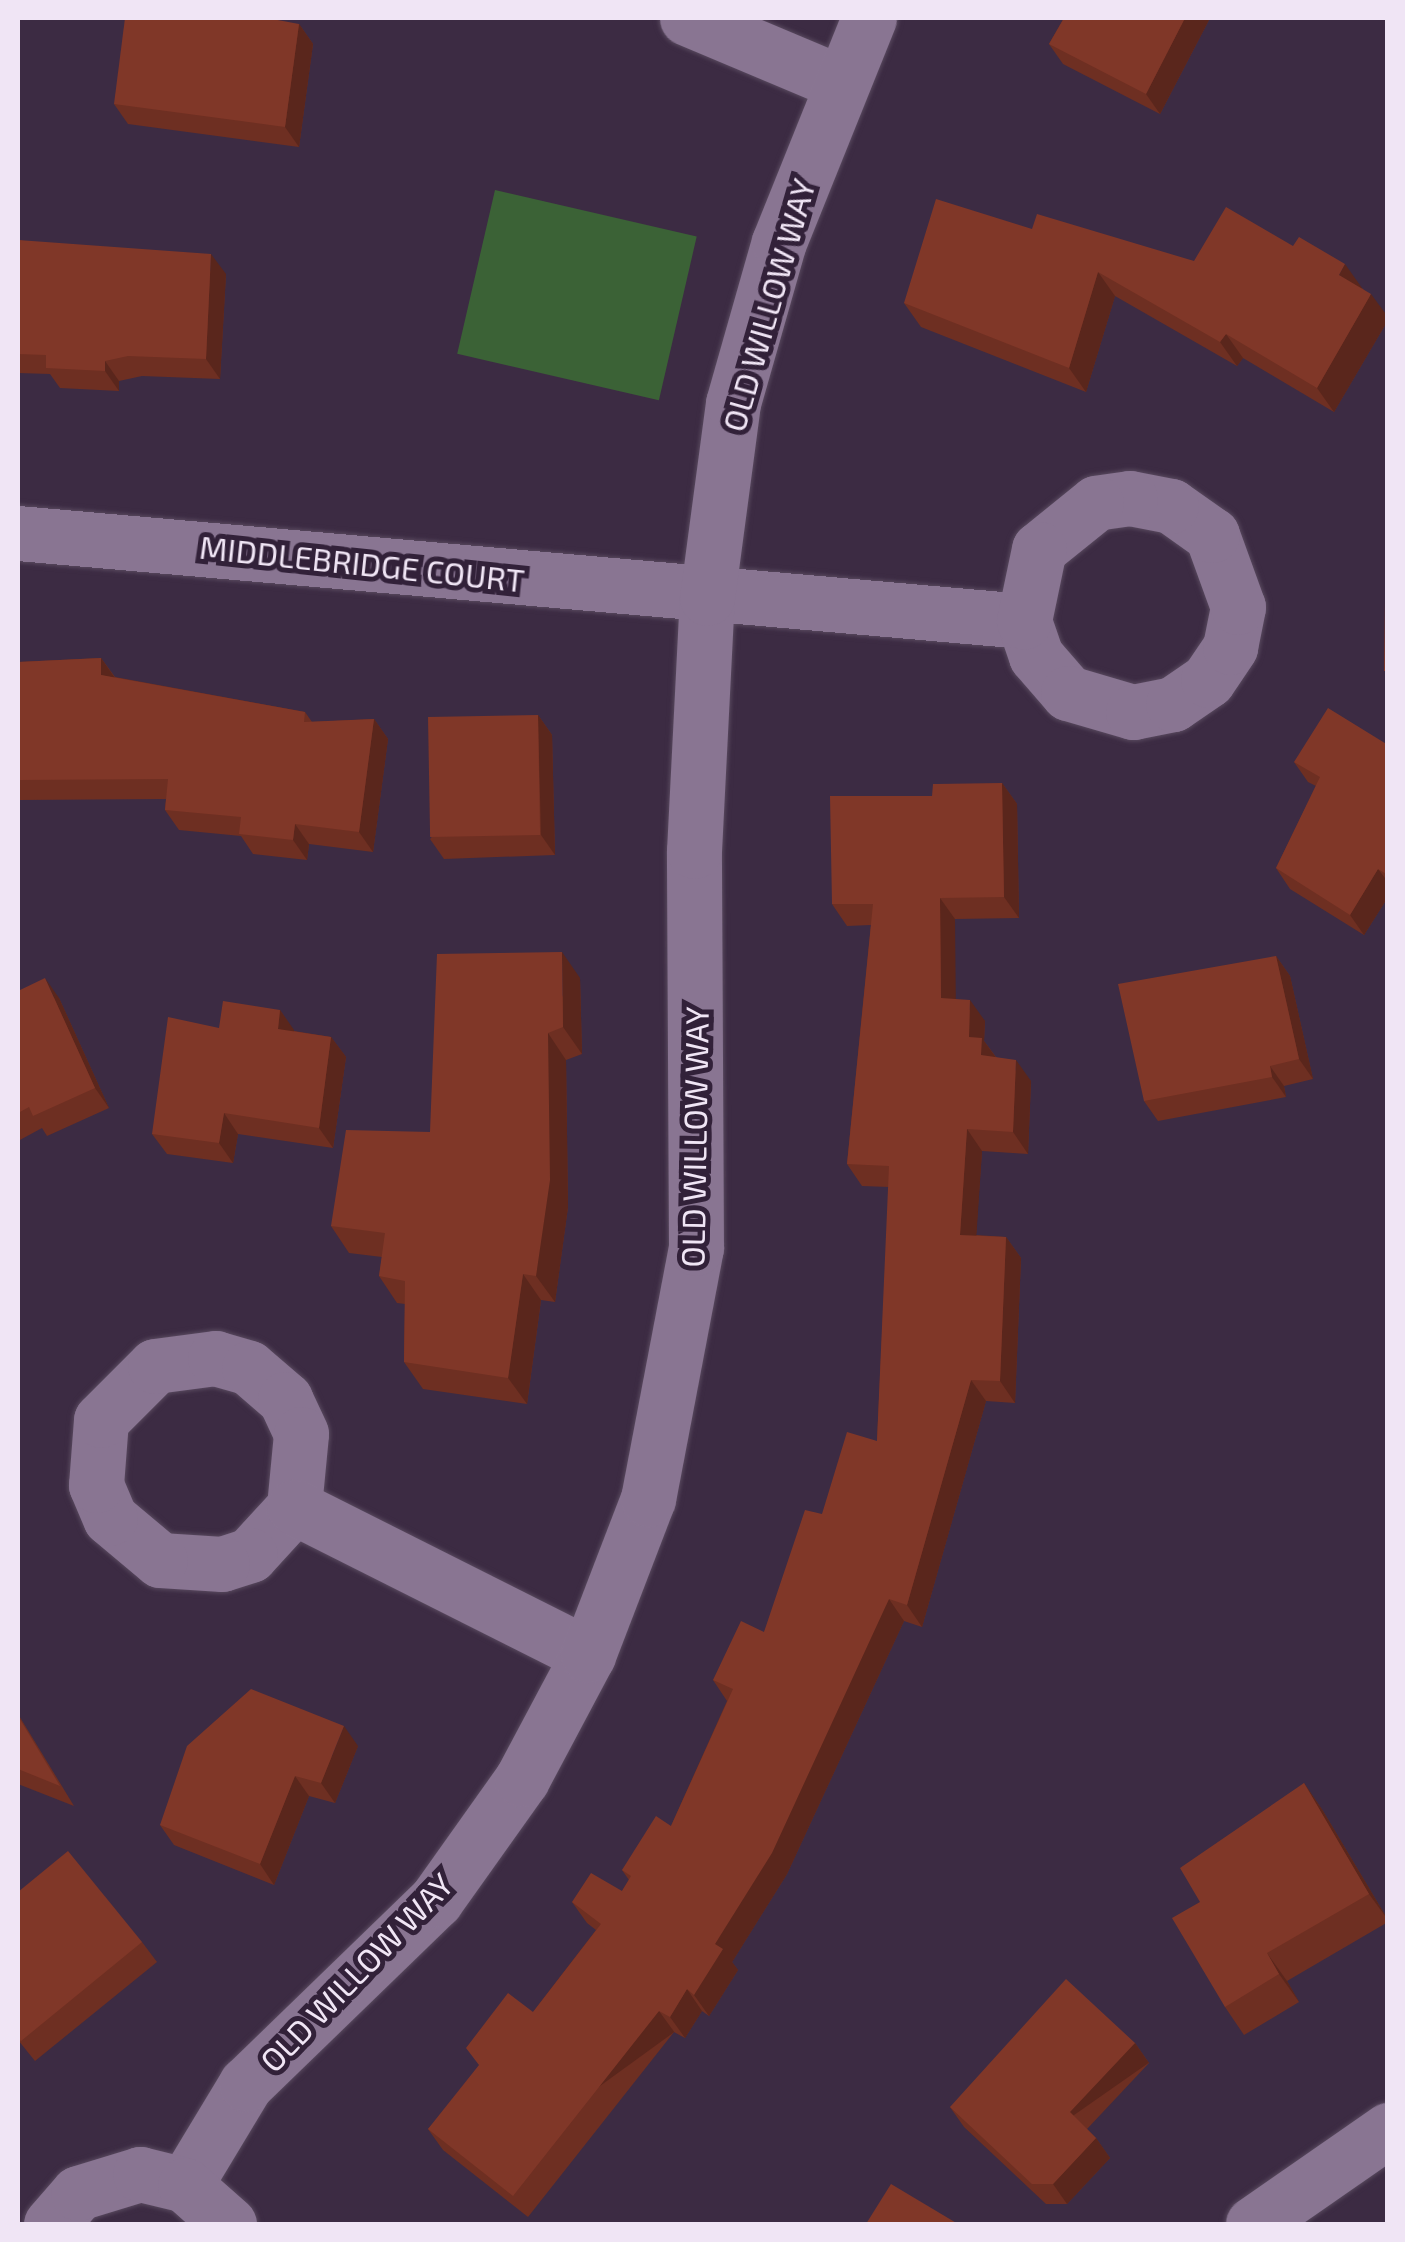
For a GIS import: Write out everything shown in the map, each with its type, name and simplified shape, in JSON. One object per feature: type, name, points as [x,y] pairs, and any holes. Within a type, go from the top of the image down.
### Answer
[{"type":"street","points":[[687,18],[839,82]]},
{"type":"street","name":"OLD WILLOW WAY","points":[[185,2184],[246,2084],[436,1900],[522,1779],[588,1655],[648,1499],[696,1248],[694,850],[707,598],[733,403],[839,82],[869,18]]},
{"type":"street","name":"MIDDLEBRIDGE COURT","points":[[18,534],[707,598],[1024,620]]},
{"type":"street","points":[[294,1508],[588,1655]]},
{"type":"street","points":[[1253,2224],[1388,2130]]},
{"type":"street","points":[[52,2224],[78,2193],[107,2179],[185,2184],[229,2224]]},
{"type":"green space","points":[[495,190],[697,237],[659,400],[457,354]]},
{"type":"building","points":[[125,18],[267,18],[299,24],[285,127],[114,104]]},
{"type":"building","points":[[1064,18],[1185,18],[1146,94],[1049,44]]},
{"type":"building","points":[[936,199],[1032,229],[1037,214],[1194,261],[1226,207],[1293,246],[1299,237],[1345,264],[1339,275],[1371,294],[1317,388],[1226,334],[1220,342],[1098,272],[1069,368],[904,303]]},
{"type":"building","points":[[18,240],[211,254],[206,359],[128,356],[105,361],[105,371],[46,368],[46,355],[18,354]]},
{"type":"building","points":[[1388,601],[1388,671],[1384,671]]},
{"type":"building","points":[[101,658],[101,675],[305,712],[304,722],[374,719],[359,832],[295,824],[293,840],[239,834],[241,817],[165,810],[168,779],[18,780],[18,662]]},
{"type":"building","points":[[1328,708],[1388,745],[1388,875],[1378,869],[1350,915],[1276,868],[1320,777],[1294,762]]},
{"type":"building","points":[[538,715],[540,835],[430,837],[428,717]]},
{"type":"building","points":[[1002,783],[1004,897],[940,898],[941,998],[970,1000],[969,1037],[982,1038],[981,1055],[1016,1060],[1013,1132],[967,1129],[960,1235],[1006,1237],[1000,1381],[971,1380],[907,1605],[889,1599],[772,1853],[715,1944],[723,1949],[694,1995],[687,1989],[670,2017],[659,2011],[513,2196],[428,2129],[479,2065],[466,2048],[508,1993],[533,2012],[601,1924],[572,1902],[591,1873],[622,1891],[631,1876],[622,1870],[656,1816],[671,1826],[733,1689],[713,1680],[741,1621],[764,1632],[805,1510],[822,1514],[847,1432],[877,1441],[889,1166],[847,1164],[873,904],[832,904],[830,796],[932,796],[933,784]]},
{"type":"building","points":[[562,952],[563,1027],[548,1033],[550,1180],[536,1276],[523,1274],[508,1378],[404,1362],[405,1281],[379,1276],[385,1233],[331,1226],[346,1130],[430,1132],[437,954]]},
{"type":"building","points":[[1276,956],[1299,1059],[1270,1066],[1272,1077],[1144,1101],[1118,984]]},
{"type":"building","points":[[45,978],[95,1088],[33,1116],[29,1107],[18,1113],[18,991]]},
{"type":"building","points":[[223,1001],[280,1010],[278,1029],[331,1037],[319,1128],[224,1113],[219,1143],[152,1134],[168,1017],[219,1028]]},
{"type":"building","points":[[251,1689],[344,1726],[321,1783],[295,1776],[260,1864],[160,1825],[187,1746]]},
{"type":"building","points":[[18,1716],[60,1786],[18,1769]]},
{"type":"building","points":[[1304,1783],[1369,1894],[1267,1953],[1279,1974],[1225,2007],[1172,1918],[1200,1902],[1180,1868]]},
{"type":"building","points":[[68,1851],[142,1942],[21,2041],[18,1892]]},
{"type":"building","points":[[1066,1979],[1135,2043],[1070,2112],[1096,2138],[1053,2184],[1032,2184],[950,2107]]},
{"type":"building","points":[[891,2184],[958,2224],[866,2224]]}]
